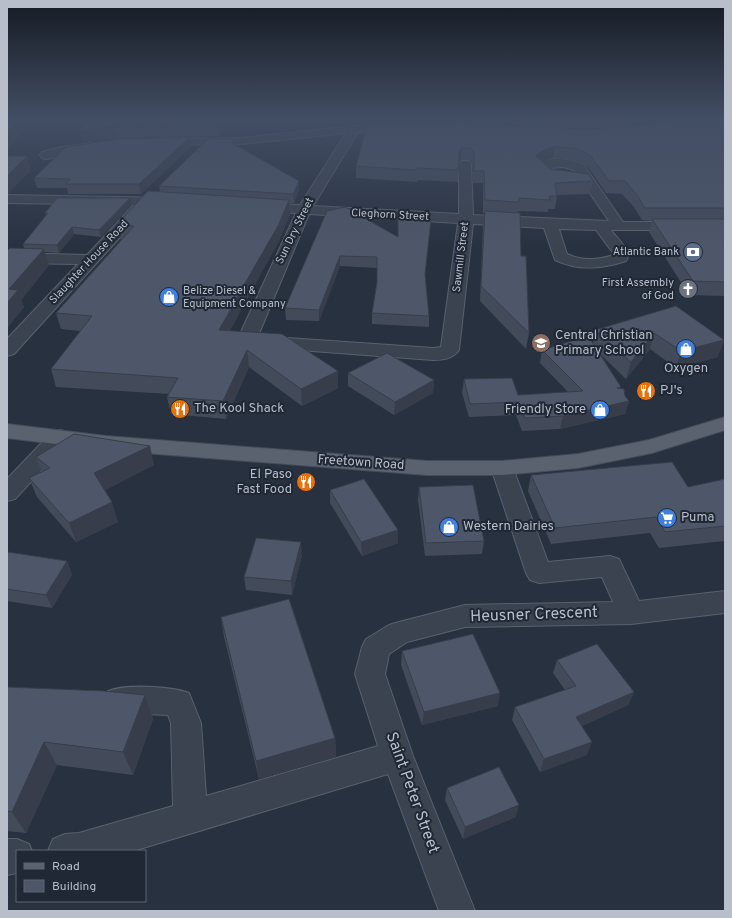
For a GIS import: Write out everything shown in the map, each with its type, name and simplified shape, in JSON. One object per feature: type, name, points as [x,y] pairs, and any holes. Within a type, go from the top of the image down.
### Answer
[{"type":"main road","name":"Freetown Road","points":[[7,431],[106,443],[427,468],[502,468],[578,461],[652,446],[721,422]]},
{"type":"street","name":"Sun Dry Street","points":[[334,162],[304,210],[249,334],[248,340],[258,342],[433,354],[442,354],[450,350]]},
{"type":"street","name":"Sawmill Street","points":[[450,350],[466,219],[465,164]]},
{"type":"street","points":[[590,182],[620,226]]},
{"type":"street","name":"Slaughter House Road","points":[[7,350],[157,190]]},
{"type":"street","points":[[7,199],[146,200],[186,203]]},
{"type":"street","name":"Cleghorn Street","points":[[248,206],[550,224],[601,226],[725,226]]},
{"type":"street","points":[[550,224],[560,257],[567,261],[610,262],[621,258],[621,253],[601,226]]},
{"type":"street","points":[[7,258],[90,260]]},
{"type":"street","points":[[7,493],[60,437]]},
{"type":"street","points":[[502,468],[539,573],[610,566],[631,613]]},
{"type":"street","name":"Heusner Crescent","points":[[370,674],[376,648],[399,633],[465,616],[631,613],[725,602]]},
{"type":"street","name":"Saint Peter Street","points":[[370,674],[397,756],[457,911]]},
{"type":"street","points":[[94,699],[178,702],[186,723],[190,816]]},
{"type":"street","points":[[79,850],[397,756]]},
{"type":"building","points":[[7,162],[21,162],[7,176]]},
{"type":"building","points":[[51,162],[163,162],[139,184],[66,184],[70,179],[34,178]]},
{"type":"building","points":[[184,162],[265,162],[299,181],[293,194],[159,186]]},
{"type":"building","points":[[357,162],[458,162],[458,170],[417,168],[417,170],[356,166]]},
{"type":"building","points":[[474,162],[542,162],[550,169],[588,174],[593,181],[555,183],[557,196],[549,196],[550,200],[519,198],[519,202],[485,200],[484,171],[474,171]]},
{"type":"building","points":[[595,162],[725,162],[725,208],[645,208],[637,195],[625,181],[609,181]]},
{"type":"building","points":[[148,191],[289,200],[278,226],[235,301],[233,301],[235,302],[219,330],[282,334],[338,371],[301,389],[247,350],[223,401],[167,397],[178,378],[51,369],[92,316],[56,313],[134,226],[117,224]]},
{"type":"building","points":[[57,198],[130,198],[99,230],[72,227],[57,245],[23,244],[48,213],[45,213]]},
{"type":"building","points":[[345,207],[398,237],[398,218],[431,220],[425,274],[429,316],[372,313],[377,282],[377,257],[340,256],[319,310],[285,308],[327,211]]},
{"type":"building","points":[[485,211],[520,213],[521,256],[526,256],[529,333],[481,286]]},
{"type":"building","points":[[652,219],[725,219],[725,282],[693,281]]},
{"type":"building","points":[[10,248],[44,249],[9,289],[18,290],[7,303],[7,251]]},
{"type":"building","points":[[676,306],[724,340],[681,351],[654,333],[631,362],[595,330]]},
{"type":"building","points":[[588,336],[621,387],[617,388],[624,389],[625,396],[629,401],[563,416],[525,418],[518,402],[470,404],[464,379],[512,378],[518,395],[583,391],[542,350]]},
{"type":"building","points":[[387,353],[434,380],[395,402],[348,373]]},
{"type":"building","points":[[74,434],[150,446],[94,473],[112,502],[69,523],[29,478],[50,468],[36,457]]},
{"type":"building","points":[[672,462],[688,487],[725,479],[725,526],[665,532],[656,517],[555,528],[531,475]]},
{"type":"building","points":[[364,479],[398,530],[361,542],[330,490]]},
{"type":"building","name":"Western Dairies","points":[[473,485],[484,541],[426,543],[419,487]]},
{"type":"building","points":[[256,538],[301,542],[291,581],[244,577]]},
{"type":"building","points":[[8,552],[67,561],[46,595],[7,589]]},
{"type":"building","points":[[289,599],[335,738],[256,761],[221,617]]},
{"type":"building","points":[[473,634],[500,693],[424,712],[402,651]]},
{"type":"building","points":[[597,644],[634,692],[576,717],[592,742],[544,759],[515,707],[576,686],[557,660]]},
{"type":"building","points":[[7,687],[104,691],[145,695],[123,752],[44,742],[12,812],[7,811]]},
{"type":"building","points":[[499,767],[519,805],[465,827],[447,788]]},
{"type":"place","name":"Atlantic Bank","points":[[693,252]]},
{"type":"place","name":"First Assembly of God","points":[[688,289]]},
{"type":"place","name":"Belize Diesel & Equipment Company","points":[[169,297]]},
{"type":"place","name":"Central Christian Primary School","points":[[541,343]]},
{"type":"place","name":"Oxygen","points":[[686,349]]},
{"type":"place","name":"PJ's","points":[[646,391]]},
{"type":"place","name":"The Kool Shack","points":[[180,409]]},
{"type":"place","name":"Friendly Store","points":[[600,410]]},
{"type":"place","name":"El Paso Fast Food","points":[[306,482]]},
{"type":"place","name":"Puma","points":[[667,518]]},
{"type":"place","name":"Western Dairies","points":[[449,527]]}]
